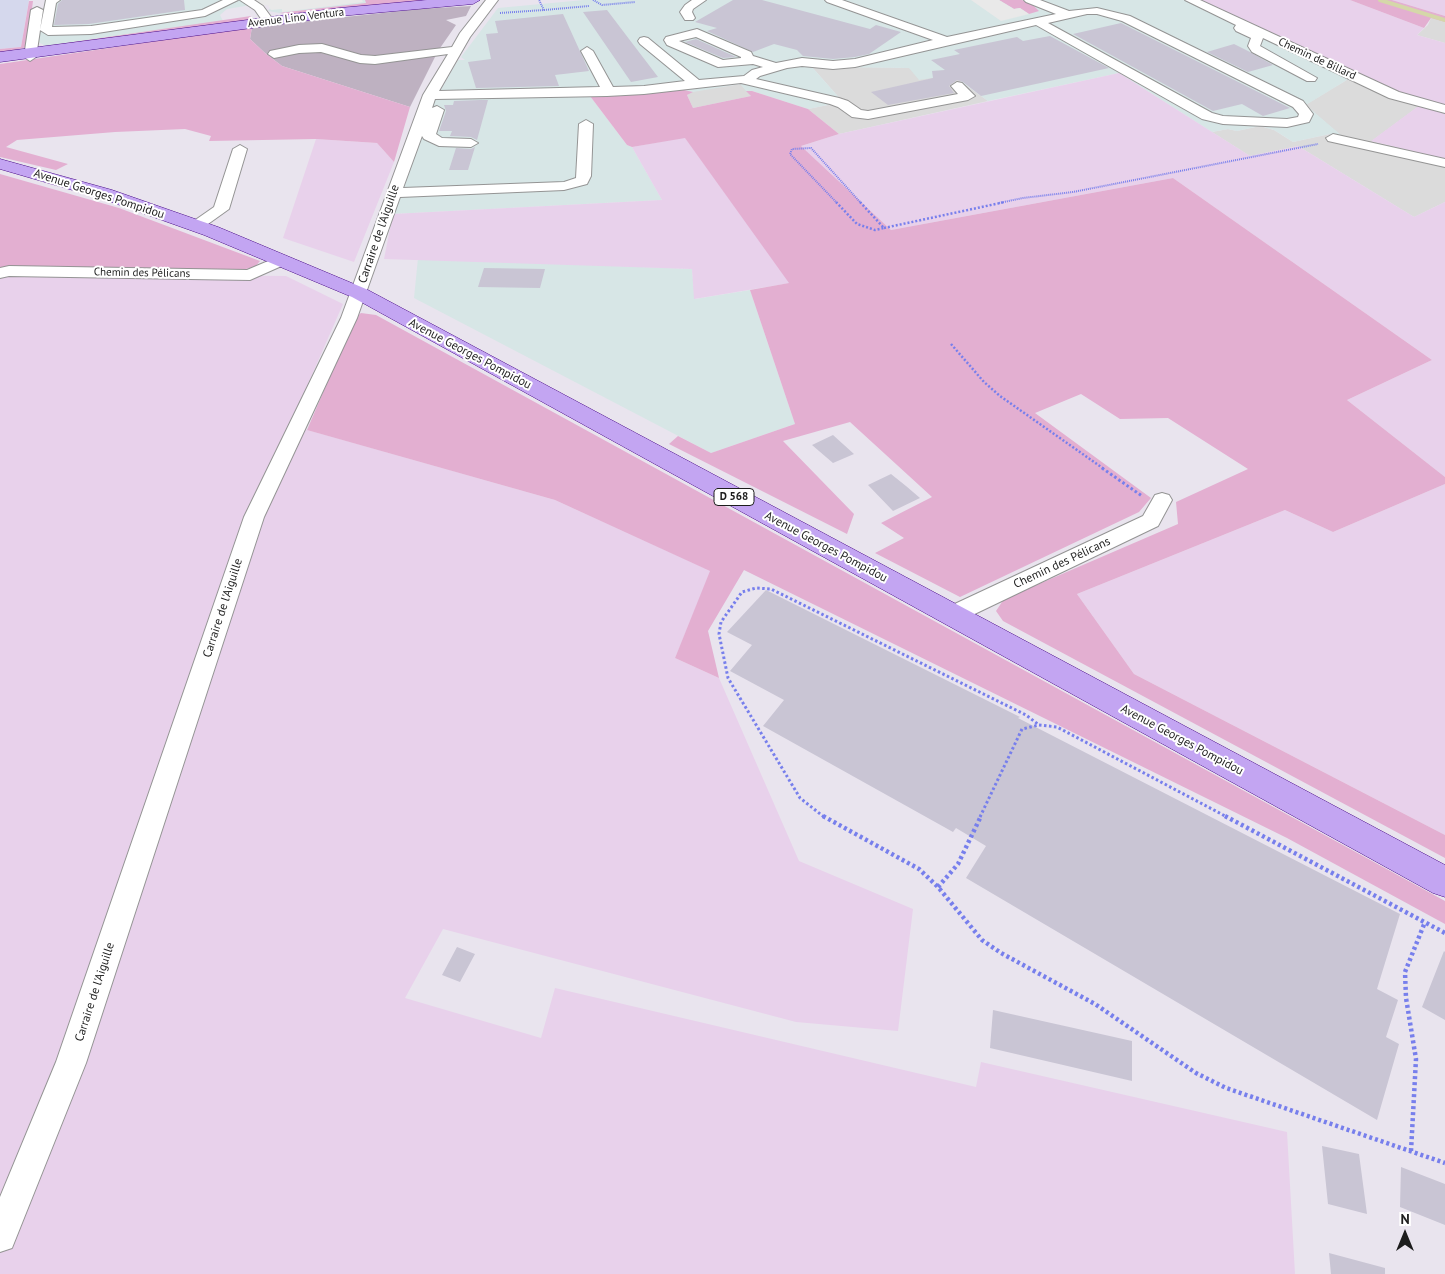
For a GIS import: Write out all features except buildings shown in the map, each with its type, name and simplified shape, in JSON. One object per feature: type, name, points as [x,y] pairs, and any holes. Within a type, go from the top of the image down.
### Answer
[{"type":"main road","name":"Avenue Lino Ventura","points":[[0,61],[149,37],[268,21],[473,0]]},
{"type":"main road","name":"Avenue Lino Ventura","points":[[0,57],[31,55]]},
{"type":"main road","name":"Avenue Georges Pompidou","points":[[0,164],[106,194],[196,226],[358,293],[1445,882]]},
{"type":"street","points":[[31,55],[38,4],[41,0]]},
{"type":"street","points":[[54,0],[51,2],[46,30],[48,31],[91,30],[205,13],[232,0]]},
{"type":"street","points":[[246,0],[259,8],[268,21]]},
{"type":"street","name":"Carraire de l'Aiguille","points":[[0,1236],[72,1063],[254,517],[349,318],[393,193],[435,100],[440,81],[464,36],[492,0]]},
{"type":"street","points":[[688,18],[686,12],[689,7],[700,0]]},
{"type":"street","points":[[831,0],[946,41]]},
{"type":"street","points":[[1030,0],[1068,15]]},
{"type":"street","points":[[1180,0],[1254,35],[1258,39],[1254,46],[1256,49],[1311,78]]},
{"type":"street","name":"Chemin de Billard","points":[[1191,0],[1394,95],[1445,109]]},
{"type":"street","points":[[747,80],[756,73],[776,67],[802,62],[833,65],[855,63],[946,41],[1087,11],[1097,11],[1126,18],[1298,104],[1306,114],[1304,119],[1297,122],[1223,120],[1206,116],[1038,22]]},
{"type":"street","points":[[747,60],[746,55],[697,33],[670,40],[722,64],[747,60],[759,61],[776,67]]},
{"type":"street","points":[[734,39],[752,44]]},
{"type":"street","points":[[644,40],[696,84]]},
{"type":"street","points":[[274,54],[322,48],[360,59],[375,60],[456,50]]},
{"type":"street","points":[[587,51],[606,86],[607,92]]},
{"type":"street","points":[[786,53],[802,62]]},
{"type":"street","points":[[435,100],[644,90],[732,79],[747,80],[834,101],[843,104],[857,114],[868,116],[968,96],[957,86]]},
{"type":"street","points":[[427,119],[429,136],[434,139],[448,143],[471,143]]},
{"type":"street","points":[[393,193],[564,186],[574,184],[582,181],[584,176],[586,124]]},
{"type":"street","points":[[1340,139],[1445,163]]},
{"type":"street","points":[[196,226],[221,209],[240,149]]},
{"type":"street","name":"Chemin des Pélicans","points":[[0,273],[9,271],[250,275],[280,260]]},
{"type":"street","name":"Chemin des Pélicans","points":[[952,615],[1151,521],[1160,505]]},
{"type":"path","points":[[539,0],[544,10]]},
{"type":"path","points":[[593,0],[602,5],[635,2]]},
{"type":"path","points":[[500,13],[589,6]]},
{"type":"path","points":[[884,228],[811,148],[792,149],[790,154],[856,224],[875,230],[1023,198],[1073,192],[1340,139]]},
{"type":"path","points":[[951,344],[984,382],[1000,396],[1139,493],[1160,505]]},
{"type":"path","points":[[1039,725],[1026,715],[771,589],[756,588],[742,592],[721,622],[719,634],[728,678],[800,798],[825,818],[852,830],[919,869],[938,887],[982,940],[1000,953],[1095,1004],[1196,1073],[1226,1088],[1445,1163]]},
{"type":"path","points":[[938,887],[958,864],[1022,729],[1039,725],[1058,727],[1445,933]]},
{"type":"path","points":[[1412,1152],[1416,1059],[1406,998],[1404,972],[1425,922]]},
{"type":"shaded area","points":[[0,0],[29,0],[21,47],[0,49]]},
{"type":"shaded area","points":[[45,0],[397,0],[279,13],[268,11],[271,7],[268,5],[257,4],[227,9],[220,15],[223,21],[46,46],[38,42]]},
{"type":"shaded area","points":[[253,0],[362,0],[363,2],[282,12],[282,9],[271,10],[268,5],[260,6]]},
{"type":"shaded area","points":[[365,0],[430,0],[290,14],[279,13],[366,3]]},
{"type":"shaded area","points":[[584,0],[1185,0],[1350,78],[1306,105],[1342,136],[1336,137],[1330,134],[1293,142],[1274,130],[1260,126],[1237,131],[1228,129],[1212,132],[1119,73],[988,101],[952,75],[919,80],[909,68],[812,67],[843,102],[808,109],[752,91],[746,91],[740,84],[693,92],[684,90],[590,96],[627,145],[632,147],[662,200],[393,214],[435,100],[458,60],[465,60],[461,57],[498,8]]},
{"type":"shaded area","points":[[971,0],[999,0],[1014,9],[1020,8],[1029,14],[1001,21]]},
{"type":"shaded area","points":[[999,0],[1022,0],[1033,5],[1039,11],[1029,14],[1020,8],[1014,9]]},
{"type":"shaded area","points":[[1200,0],[1350,0],[1424,28],[1417,35],[1445,43],[1445,159],[1371,141],[1424,102],[1392,91]]},
{"type":"shaded area","points":[[1350,0],[1392,0],[1445,16],[1445,22],[1431,18],[1424,28]]},
{"type":"shaded area","points":[[1392,0],[1445,0],[1445,16]]},
{"type":"shaded area","points":[[29,1],[33,1],[27,47],[0,54],[0,49],[21,47]]},
{"type":"shaded area","points":[[471,6],[466,16],[446,20],[456,25],[438,51],[410,107],[282,66],[250,39],[252,27],[420,9]]},
{"type":"shaded area","points":[[251,16],[250,19],[245,21],[46,46]]},
{"type":"shaded area","points":[[1431,18],[1445,22],[1445,43],[1417,35],[1428,25]]},
{"type":"shaded area","points":[[252,27],[250,39],[282,66],[410,107],[394,162],[377,143],[316,139],[209,141],[211,136],[185,129],[115,132],[17,140],[6,147],[68,164],[56,170],[0,157],[0,64]]},
{"type":"shaded area","points":[[811,66],[909,68],[952,75],[988,101],[839,134],[808,109],[843,102]]},
{"type":"shaded area","points":[[1119,73],[1250,156],[1298,146],[1414,217],[1445,202],[1445,477],[1347,400],[1432,360],[1173,178],[891,230],[801,146],[839,134]]},
{"type":"shaded area","points":[[1350,78],[1419,106],[1372,141],[1445,159],[1445,202],[1414,217],[1298,146],[1250,156],[1212,132],[1228,129],[1237,131],[1260,126],[1274,130],[1293,142],[1330,134],[1336,137],[1341,136],[1305,105]]},
{"type":"shaded area","points":[[741,84],[751,96],[693,108],[687,95],[694,91]]},
{"type":"shaded area","points":[[684,90],[693,92],[687,95],[693,108],[751,96],[746,91],[752,91],[808,109],[839,134],[801,146],[891,230],[1173,178],[1432,360],[1347,400],[1445,477],[1445,484],[1333,532],[1285,510],[1077,594],[1134,674],[1445,835],[1445,858],[1003,621],[996,611],[1004,599],[1178,524],[1176,502],[1248,469],[1168,418],[1120,419],[1081,394],[1035,413],[1151,498],[1139,512],[960,597],[875,553],[904,538],[881,523],[932,497],[850,422],[783,441],[854,514],[847,534],[669,444],[678,436],[711,453],[795,424],[750,290],[789,283],[685,138],[632,147],[627,145],[590,96]]},
{"type":"shaded area","points":[[685,137],[790,283],[694,299],[692,269],[384,259],[393,214],[662,200],[632,147]]},
{"type":"shaded area","points":[[316,139],[377,143],[394,162],[354,262],[283,238]]},
{"type":"shaded area","points":[[0,174],[119,208],[260,261],[255,267],[241,270],[0,270]]},
{"type":"shaded area","points":[[418,258],[692,269],[695,299],[750,290],[795,424],[711,453],[414,298]]},
{"type":"shaded area","points":[[15,274],[286,276],[343,304],[290,425],[555,500],[711,571],[675,658],[719,678],[799,861],[913,909],[898,1031],[796,1022],[443,929],[405,998],[541,1038],[555,988],[976,1087],[981,1062],[1287,1132],[1295,1274],[0,1274],[0,277]]},
{"type":"shaded area","points":[[361,313],[376,315],[1445,901],[1445,924],[1287,838],[744,570],[708,631],[719,678],[675,658],[710,571],[555,500],[307,430],[355,318]]},
{"type":"shaded area","points":[[1445,484],[1445,835],[1134,674],[1077,594],[1285,510],[1333,532]]},
{"type":"waterway","points":[[1380,0],[1445,20]]}]
